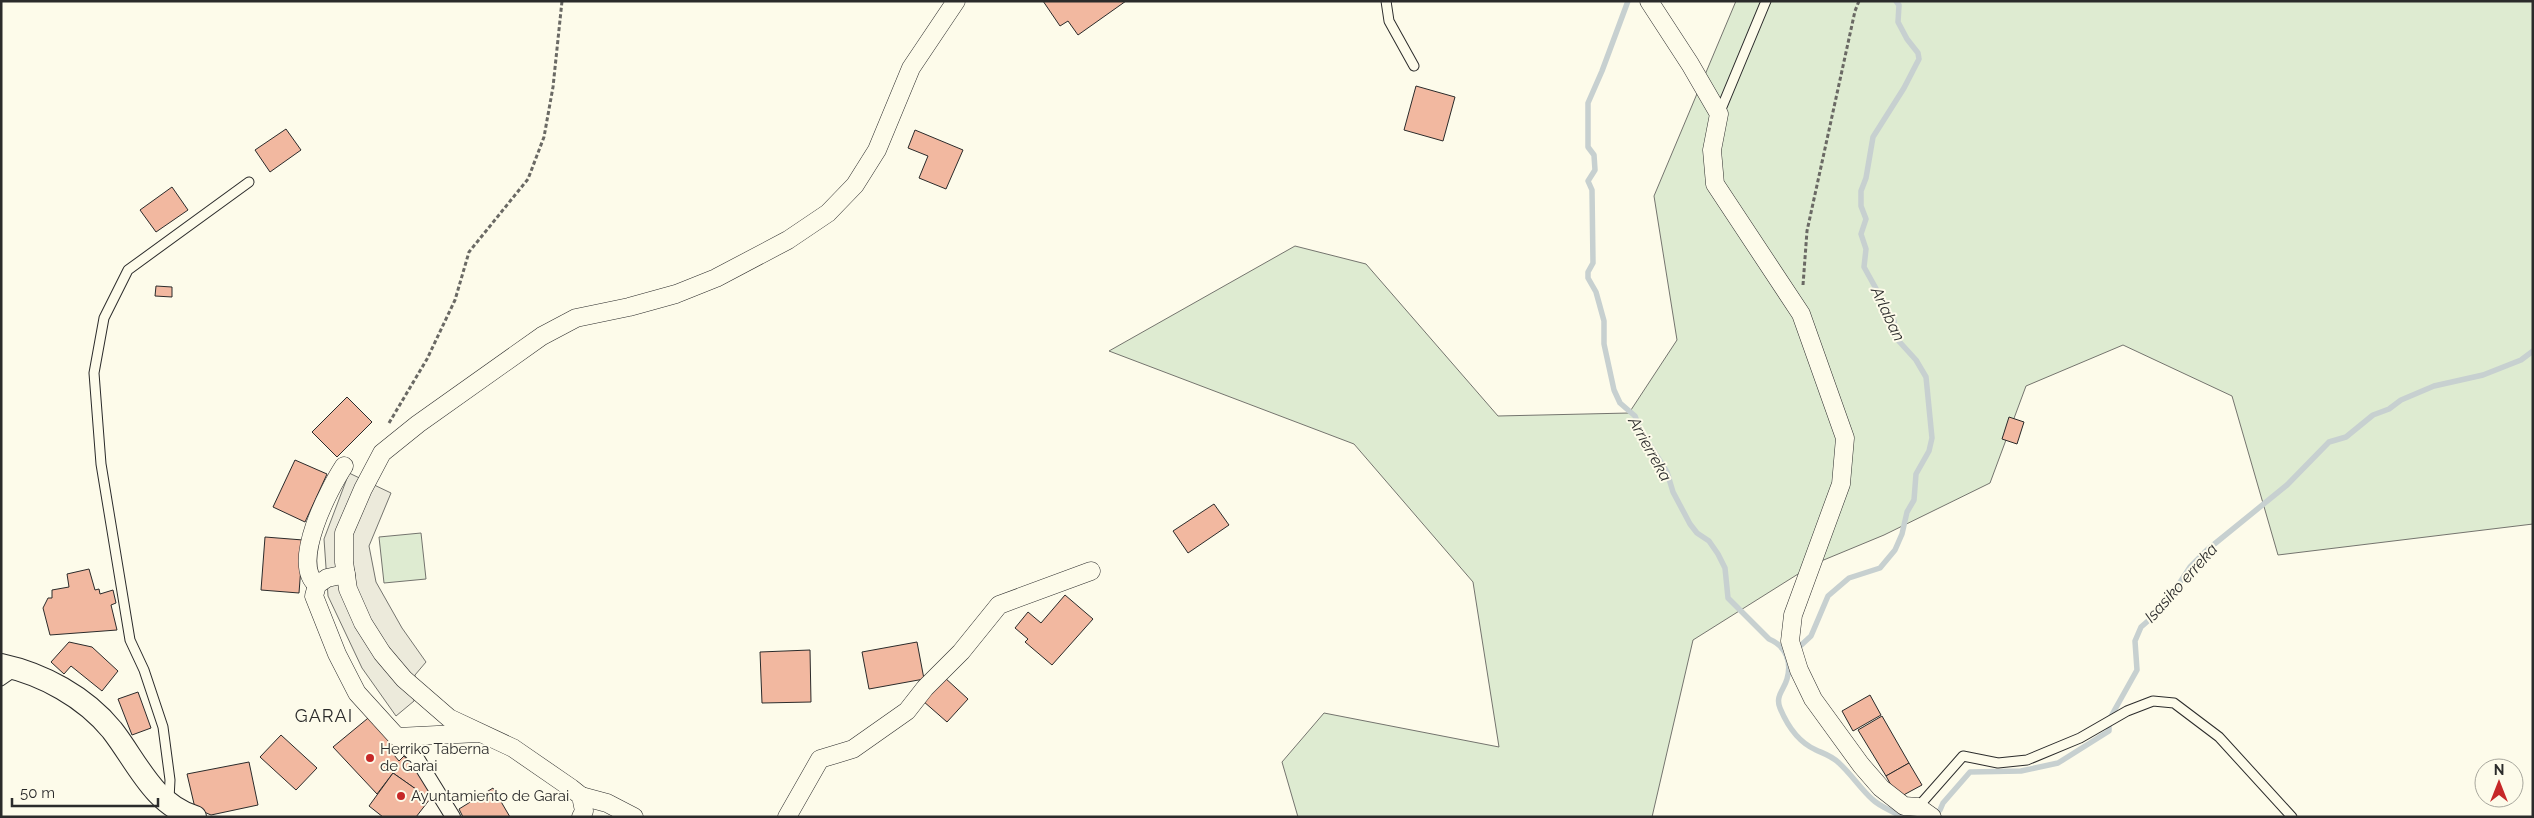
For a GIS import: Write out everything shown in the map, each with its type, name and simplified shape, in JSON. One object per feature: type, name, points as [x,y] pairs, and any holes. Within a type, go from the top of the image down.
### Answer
[{"type":"street","points":[[634,817],[607,803],[581,796],[513,748],[449,718],[404,679],[387,659],[363,623],[348,589],[344,532],[382,453],[418,424],[542,336],[576,318],[657,300],[716,278],[788,240],[828,213],[855,185],[877,150],[911,68],[956,1]]},
{"type":"street","points":[[1649,1],[1690,64],[1719,114],[1712,150],[1715,184],[1801,314],[1845,438],[1841,484],[1793,615],[1790,640],[1799,670],[1813,699],[1880,788],[1904,806],[1925,812]]},
{"type":"street","points":[[317,585],[312,581],[307,568],[312,532],[335,480],[344,466]]},
{"type":"street","points":[[787,817],[820,759],[853,749],[907,711],[925,688],[961,652],[999,605],[1092,571]]},
{"type":"street","points":[[346,574],[326,578],[317,585],[314,596],[337,654],[357,693],[416,757],[453,817]]},
{"type":"street","points":[[7,672],[49,681],[86,704],[111,729],[156,794],[168,804],[195,817]]},
{"type":"street","points":[[398,737],[480,733]]},
{"type":"street","points":[[581,796],[584,811],[581,817]]},
{"type":"lane","points":[[1386,1],[1389,21],[1414,66]]},
{"type":"lane","points":[[1719,114],[1766,1]]},
{"type":"lane","points":[[168,804],[170,780],[163,727],[144,670],[130,640],[101,464],[94,373],[104,318],[128,270],[249,182]]},
{"type":"lane","points":[[1925,812],[1963,756],[1998,763],[2027,760],[2080,738],[2127,711],[2153,701],[2174,703],[2219,738],[2292,817]]},
{"type":"path","points":[[382,453],[380,439],[427,359],[455,300],[469,252],[528,178],[541,145],[553,87],[562,1]]},
{"type":"path","points":[[1801,314],[1807,231],[1855,11],[1859,1]]},
{"type":"green space","points":[[1736,1],[2533,1],[2533,524],[2278,555],[2232,396],[2123,345],[2026,386],[1990,483],[1884,535],[1814,564],[1693,640],[1652,817],[1298,817],[1282,762],[1324,713],[1499,747],[1473,582],[1354,444],[1109,351],[1295,246],[1366,264],[1498,416],[1629,413],[1677,340],[1654,196]]},
{"type":"green space","points":[[421,533],[426,579],[384,583],[379,537]]},
{"type":"shaded area","points":[[349,473],[391,493],[369,546],[376,582],[402,628],[426,662],[415,675],[414,701],[396,716],[362,668],[328,596],[324,539]]},
{"type":"building","points":[[1043,1],[1126,1],[1078,35],[1068,21],[1060,26]]},
{"type":"building","points":[[1416,86],[1455,97],[1443,141],[1404,130]]},
{"type":"building","points":[[286,129],[301,150],[270,172],[255,150]]},
{"type":"building","points":[[915,130],[963,150],[946,189],[919,178],[928,156],[908,148]]},
{"type":"building","points":[[172,187],[188,210],[156,232],[140,210]]},
{"type":"building","points":[[156,286],[172,287],[172,297],[155,296]]},
{"type":"building","points":[[347,397],[372,422],[337,457],[312,432]]},
{"type":"building","points":[[2009,417],[2024,422],[2017,444],[2002,439]]},
{"type":"building","points":[[295,460],[327,474],[305,522],[273,507]]},
{"type":"building","points":[[1214,504],[1229,525],[1188,553],[1173,531]]},
{"type":"building","points":[[265,537],[303,540],[299,593],[261,590]]},
{"type":"building","points":[[89,569],[95,590],[99,589],[100,594],[113,590],[116,603],[111,605],[117,630],[50,635],[43,608],[48,598],[52,598],[52,590],[69,587],[67,574]]},
{"type":"building","points":[[1065,595],[1093,619],[1052,665],[1025,642],[1028,639],[1015,628],[1028,612],[1041,623]]},
{"type":"building","points":[[69,642],[92,647],[118,671],[102,691],[71,666],[64,674],[51,662]]},
{"type":"building","points":[[917,642],[924,679],[869,689],[862,652]]},
{"type":"building","points":[[810,650],[811,702],[762,703],[760,652]]},
{"type":"building","points":[[944,677],[968,699],[947,722],[923,701]]},
{"type":"building","points":[[138,692],[151,728],[132,735],[118,699]]},
{"type":"building","points":[[1870,695],[1881,715],[1853,731],[1842,711]]},
{"type":"building","name":"Herriko Taberna de Garai","points":[[373,714],[401,750],[394,755],[399,761],[404,756],[434,793],[430,799],[393,773],[377,794],[333,747]]},
{"type":"building","points":[[1882,716],[1909,763],[1886,776],[1858,730]]},
{"type":"building","points":[[281,735],[317,768],[296,790],[260,757]]},
{"type":"building","points":[[249,762],[258,805],[211,815],[195,808],[187,774]]},
{"type":"building","points":[[1909,763],[1922,785],[1898,798],[1886,776]]},
{"type":"building","name":"Ayuntamiento de Garai","points":[[393,773],[430,799],[416,817],[383,817],[369,806]]},
{"type":"building","points":[[493,788],[510,817],[463,817],[459,809]]},
{"type":"waterway","name":"Arrierreka","points":[[1628,1],[1588,103],[1588,147],[1594,155],[1595,170],[1588,181],[1592,190],[1593,263],[1588,272],[1588,278],[1596,292],[1604,321],[1604,344],[1614,390],[1620,403],[1635,416],[1640,429],[1667,472],[1673,492],[1690,524],[1697,533],[1709,541],[1718,554],[1725,568],[1728,598],[1769,639],[1780,646],[1786,655],[1789,667],[1786,683],[1779,696],[1779,704],[1790,727],[1810,747],[1836,761],[1875,802],[1902,817]]},
{"type":"waterway","name":"Arlaban","points":[[1798,648],[1811,636],[1828,596],[1849,578],[1880,568],[1895,550],[1902,534],[1907,512],[1914,500],[1916,474],[1929,451],[1932,438],[1926,377],[1916,360],[1896,338],[1894,321],[1864,267],[1866,249],[1861,234],[1866,219],[1861,206],[1861,191],[1866,178],[1873,137],[1904,88],[1919,59],[1918,53],[1907,39],[1898,22],[1899,5],[1896,1]]},
{"type":"waterway","name":"Isasiko erreka","points":[[1940,810],[1943,803],[1970,772],[2021,771],[2058,763],[2109,731],[2109,720],[2137,670],[2135,641],[2141,627],[2164,607],[2190,567],[2207,550],[2287,485],[2329,442],[2346,437],[2373,415],[2389,409],[2401,400],[2434,386],[2483,375],[2521,360],[2533,351]]},
{"type":"place","name":"Herriko Taberna de Garai","points":[[370,758]]},
{"type":"place","name":"Ayuntamiento de Garai","points":[[401,796]]},
{"type":"district","name":"GARAI","points":[[324,715]]}]
